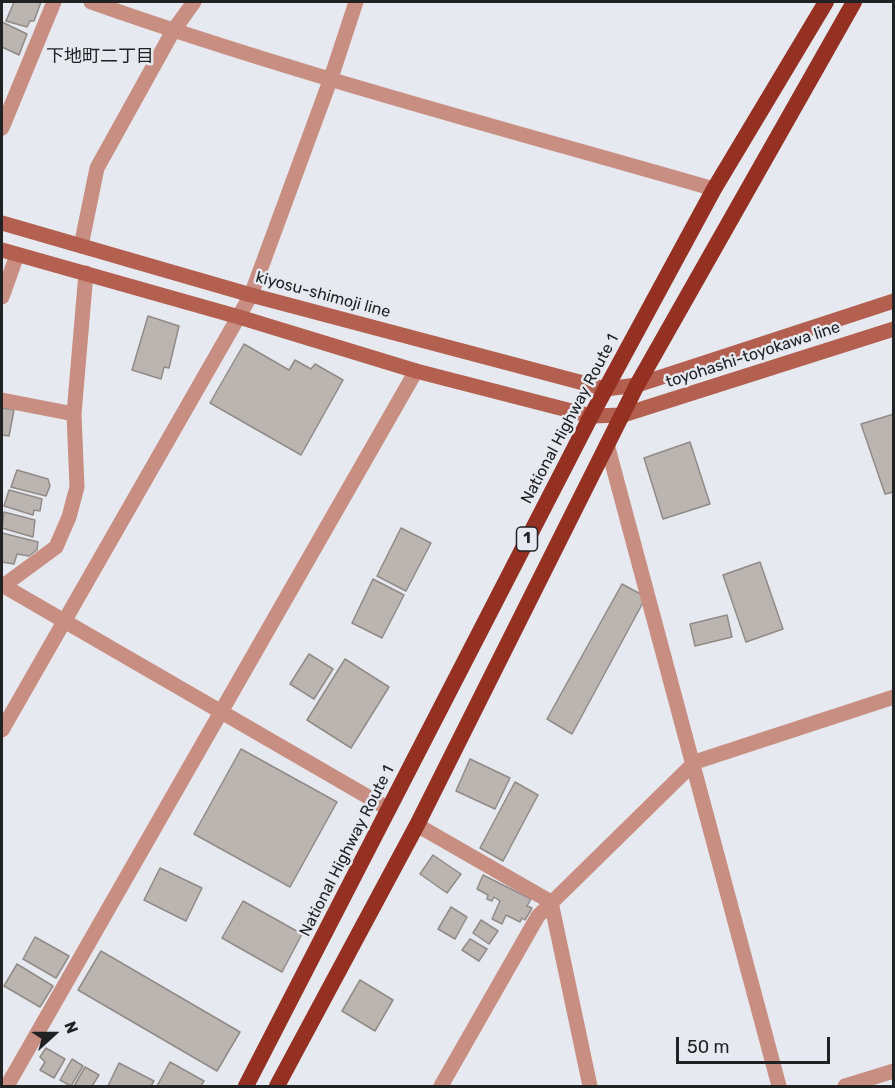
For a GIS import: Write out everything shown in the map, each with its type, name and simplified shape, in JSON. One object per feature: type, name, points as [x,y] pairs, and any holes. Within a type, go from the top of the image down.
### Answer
[{"type":"highway","name":"National Highway Route 1","points":[[246,1086],[591,416],[714,189],[826,2]]},
{"type":"highway","name":"1","points":[[277,1086],[417,825],[637,385],[854,2]]},
{"type":"main road","name":"kiyosu-shimoji line","points":[[2,223],[251,295],[606,389],[637,385]]},
{"type":"main road","points":[[9,253],[239,316],[416,370],[591,416],[623,415]]},
{"type":"main road","name":"toyohashi-toyokawa line","points":[[637,385],[894,301]]},
{"type":"main road","name":"toyohashi-toyokawa line","points":[[623,415],[894,329]]},
{"type":"street","points":[[2,128],[54,2]]},
{"type":"street","points":[[91,2],[173,31],[714,189]]},
{"type":"street","points":[[81,246],[97,168],[173,31],[194,2]]},
{"type":"street","points":[[2,730],[251,295],[331,78],[356,2]]},
{"type":"street","points":[[2,297],[9,253]]},
{"type":"street","points":[[86,273],[74,414],[77,487],[69,517],[56,547],[2,586],[65,620],[389,809]]},
{"type":"street","points":[[7,1086],[416,370]]},
{"type":"street","points":[[2,400],[74,414]]},
{"type":"street","points":[[607,444],[695,762],[779,1086]]},
{"type":"street","points":[[441,1086],[538,916],[695,762],[894,697]]},
{"type":"street","points":[[417,825],[551,902],[590,1086]]},
{"type":"street","points":[[845,1086],[894,1071]]},
{"type":"building","points":[[14,2],[41,2],[34,21],[30,21],[27,27],[6,21]]},
{"type":"building","points":[[2,22],[27,34],[19,55],[2,47]]},
{"type":"building","points":[[148,316],[179,326],[169,368],[164,367],[161,379],[132,370]]},
{"type":"building","points":[[244,344],[289,370],[295,360],[311,369],[315,364],[343,380],[301,455],[210,403]]},
{"type":"building","points":[[2,408],[14,410],[9,436],[2,435]]},
{"type":"building","points":[[894,414],[894,492],[885,494],[861,424]]},
{"type":"building","points":[[690,442],[710,504],[663,519],[644,458]]},
{"type":"building","points":[[17,470],[48,479],[50,486],[46,496],[11,487]]},
{"type":"building","points":[[9,490],[42,499],[40,511],[34,510],[33,515],[4,506]]},
{"type":"building","points":[[4,512],[35,520],[33,537],[2,528]]},
{"type":"building","points":[[401,528],[431,543],[406,591],[377,576]]},
{"type":"building","points":[[2,533],[38,542],[37,550],[29,556],[17,554],[14,564],[2,562]]},
{"type":"building","points":[[760,562],[783,629],[746,642],[723,575]]},
{"type":"building","points":[[373,579],[404,595],[382,638],[352,623]]},
{"type":"building","points":[[622,584],[646,597],[572,734],[547,719]]},
{"type":"building","points":[[727,615],[732,637],[695,646],[690,624]]},
{"type":"building","points":[[309,654],[333,669],[314,699],[290,684]]},
{"type":"building","points":[[345,659],[389,687],[351,748],[307,720]]},
{"type":"building","points":[[241,749],[337,802],[290,887],[194,834]]},
{"type":"building","points":[[470,759],[510,778],[495,809],[456,791]]},
{"type":"building","points":[[515,782],[538,795],[503,861],[480,848]]},
{"type":"building","points":[[433,855],[461,874],[447,893],[420,874]]},
{"type":"building","points":[[160,868],[202,888],[186,921],[144,900]]},
{"type":"building","points":[[483,875],[531,899],[527,906],[532,908],[525,920],[522,918],[520,922],[506,915],[502,924],[492,919],[500,901],[494,897],[492,901],[487,899],[488,895],[477,889]]},
{"type":"building","points":[[243,901],[302,934],[282,972],[222,938]]},
{"type":"building","points":[[451,907],[467,917],[455,939],[438,929]]},
{"type":"building","points":[[481,920],[498,931],[489,944],[473,933]]},
{"type":"building","points":[[35,937],[69,956],[56,978],[23,959]]},
{"type":"building","points":[[470,939],[487,949],[479,961],[462,950]]},
{"type":"building","points":[[101,951],[240,1032],[217,1071],[78,990]]},
{"type":"building","points":[[17,964],[53,986],[40,1007],[4,986]]},
{"type":"building","points":[[360,980],[393,1000],[375,1031],[342,1011]]},
{"type":"building","points":[[46,1048],[65,1059],[54,1078],[40,1070],[45,1062],[40,1057]]},
{"type":"building","points":[[72,1059],[83,1066],[71,1086],[60,1080]]},
{"type":"building","points":[[170,1062],[204,1081],[201,1086],[157,1086]]},
{"type":"building","points":[[119,1063],[154,1081],[151,1086],[108,1086]]},
{"type":"building","points":[[85,1067],[99,1075],[92,1086],[74,1086]]},
{"type":"district","name":"下地町二丁目","points":[[100,57]]}]
